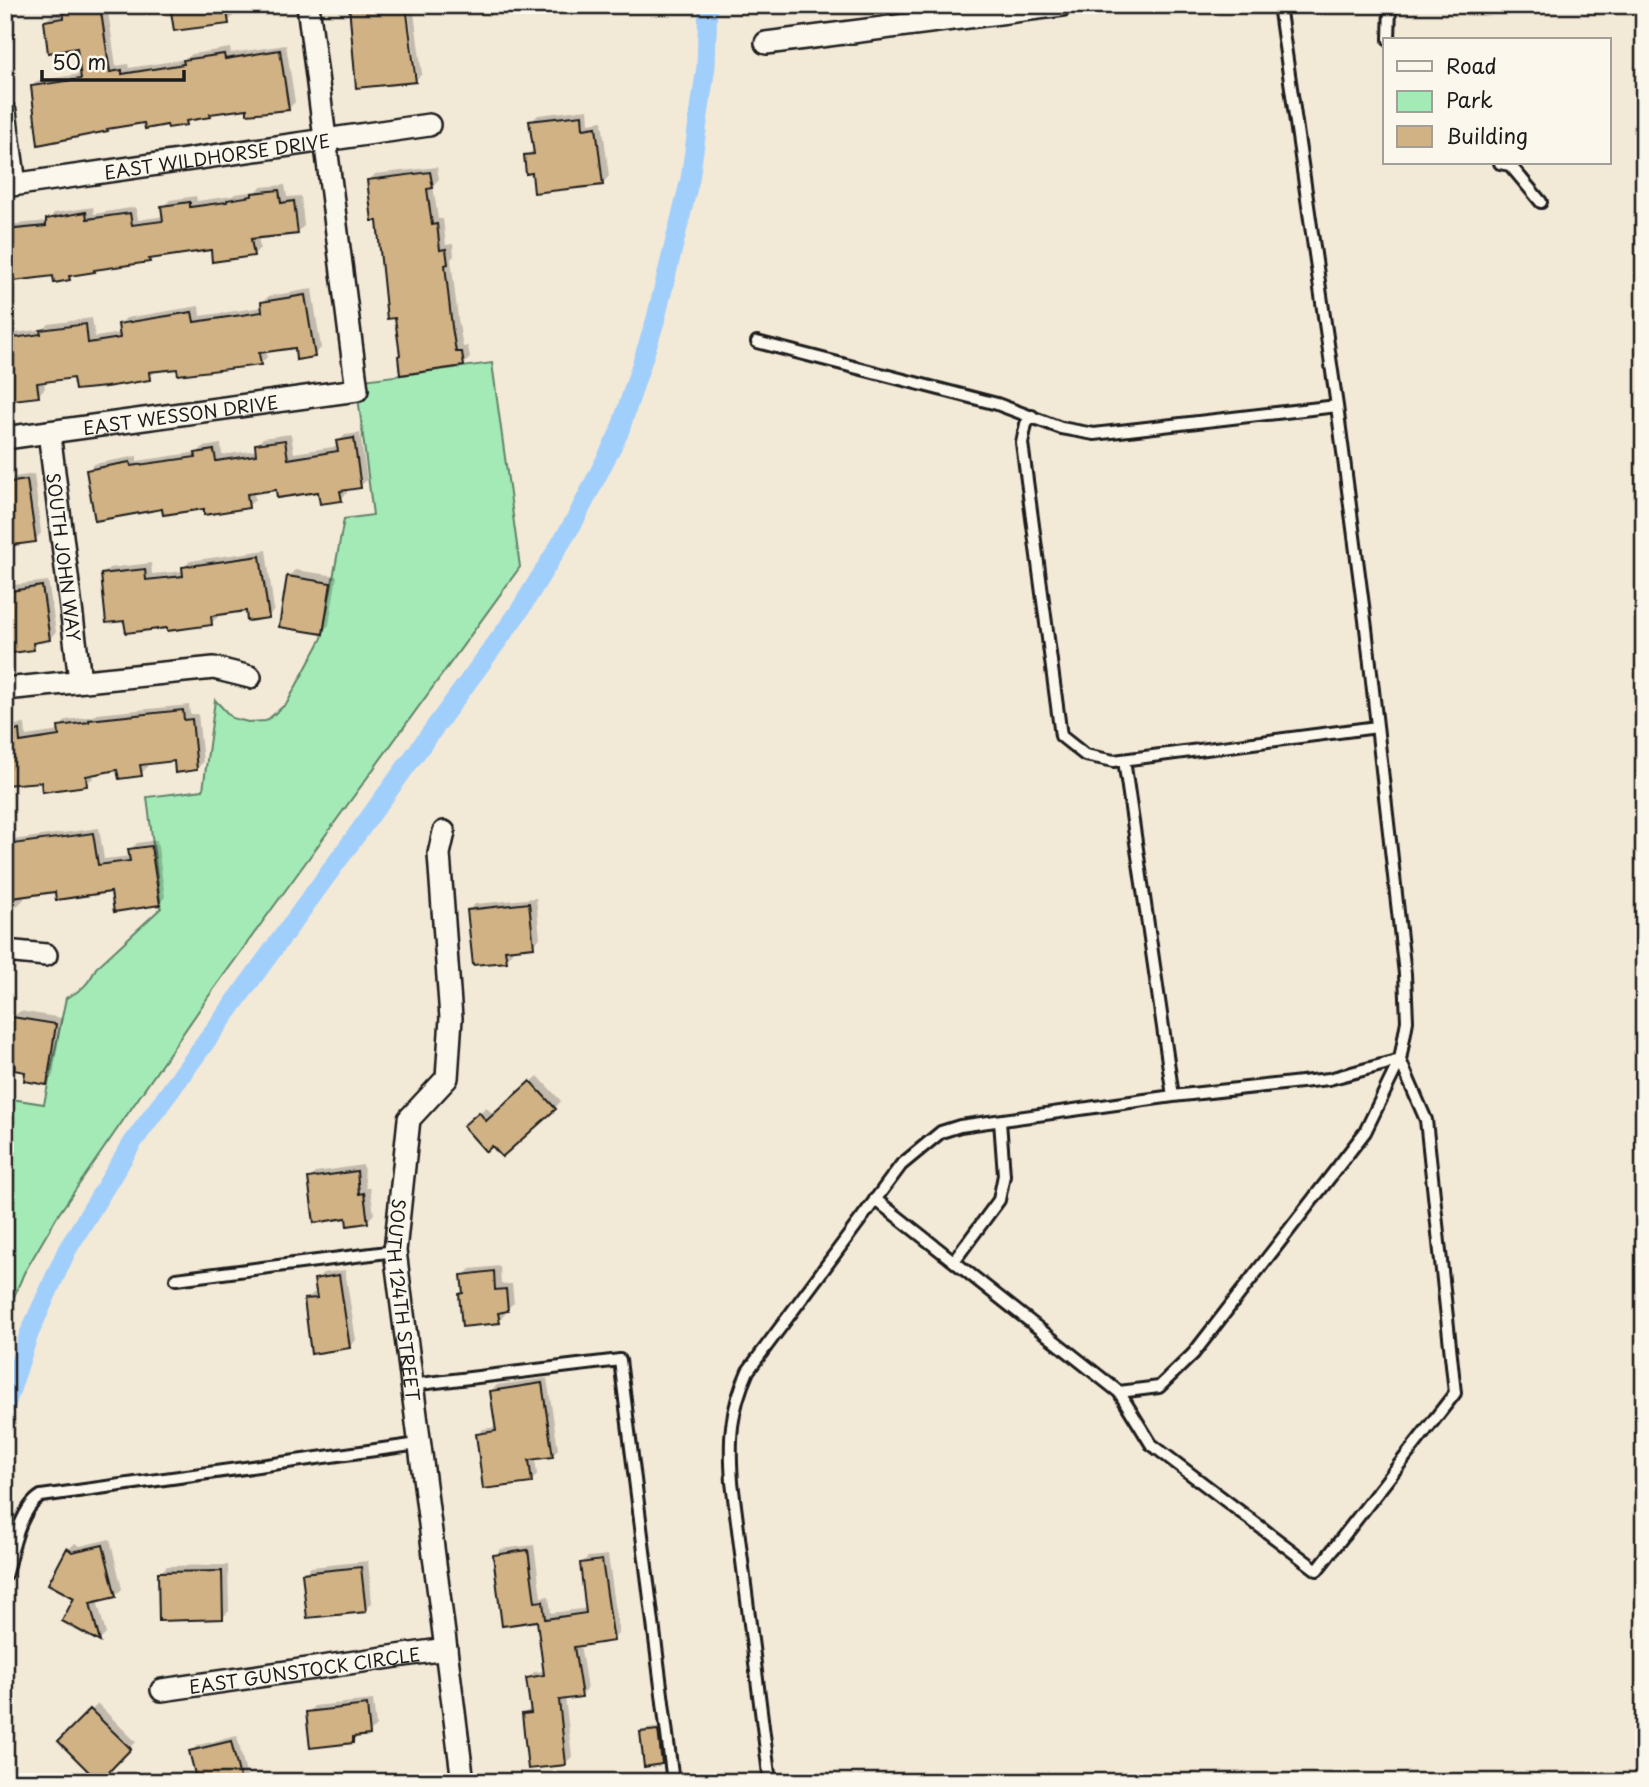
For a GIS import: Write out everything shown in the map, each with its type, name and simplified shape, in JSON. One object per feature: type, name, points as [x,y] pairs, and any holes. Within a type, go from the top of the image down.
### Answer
[{"type":"street","points":[[308,5],[326,140]]},
{"type":"street","points":[[765,43],[1062,5]]},
{"type":"street","points":[[5,112],[10,185]]},
{"type":"street","name":"EAST WILDHORSE DRIVE","points":[[10,185],[429,125]]},
{"type":"street","name":"EAST WESSON DRIVE","points":[[5,438],[357,390],[326,140]]},
{"type":"street","name":"SOUTH JOHN WAY","points":[[49,432],[80,680]]},
{"type":"street","points":[[5,690],[214,668],[250,677]]},
{"type":"street","name":"SOUTH 124TH STREET","points":[[444,832],[439,854],[451,1018],[447,1078],[409,1119],[395,1251],[463,1782]]},
{"type":"street","points":[[5,951],[46,955]]},
{"type":"street","name":"EAST GUNSTOCK CIRCLE","points":[[162,1689],[446,1649]]},
{"type":"lane","points":[[1119,1392],[1159,1387],[1193,1354],[1365,1132],[1400,1060],[1407,1021],[1405,974],[1377,727],[1337,406],[1279,5]]},
{"type":"lane","points":[[1389,38],[1390,5]]},
{"type":"lane","points":[[1505,164],[1510,165],[1541,202]]},
{"type":"lane","points":[[757,342],[997,404],[1061,428],[1094,434],[1337,406]]},
{"type":"lane","points":[[1032,416],[1026,424],[1022,443],[1061,736],[1085,755],[1114,761],[1377,727]]},
{"type":"lane","points":[[1124,760],[1173,1096]]},
{"type":"lane","points":[[770,1782],[739,1548],[729,1441],[738,1392],[748,1371],[901,1165],[941,1132],[960,1126],[1173,1096],[1329,1079],[1400,1060]]},
{"type":"lane","points":[[875,1199],[1119,1392],[1152,1444],[1317,1570],[1455,1394],[1426,1120],[1400,1060]]},
{"type":"lane","points":[[954,1262],[999,1200],[1004,1175],[1000,1121]]},
{"type":"lane","points":[[176,1279],[395,1251]]},
{"type":"lane","points":[[411,1385],[620,1360],[673,1782]]},
{"type":"lane","points":[[5,1576],[23,1519],[30,1504],[41,1496],[419,1444]]},
{"type":"green space","points":[[492,363],[520,567],[208,997],[58,1215],[24,1273],[5,1318],[5,1098],[44,1104],[66,998],[84,986],[96,968],[161,908],[147,797],[203,790],[215,700],[232,718],[248,722],[266,721],[287,703],[322,638],[344,519],[373,515],[356,381]]},
{"type":"building","points":[[100,5],[110,72],[122,70],[122,74],[184,64],[183,60],[224,54],[225,59],[280,50],[289,110],[247,114],[247,109],[210,114],[211,117],[186,121],[187,125],[168,128],[167,125],[145,129],[144,123],[38,145],[31,86],[81,79],[77,48],[48,53],[44,21],[64,18],[63,9]]},
{"type":"building","points":[[170,5],[226,5],[229,24],[174,31]]},
{"type":"building","points":[[349,5],[406,5],[416,82],[356,88]]},
{"type":"building","points":[[582,115],[583,129],[596,127],[603,185],[534,193],[532,173],[526,174],[524,155],[534,154],[529,121]]},
{"type":"building","points":[[430,172],[433,188],[427,189],[432,225],[437,224],[440,250],[446,249],[448,264],[445,265],[452,327],[456,352],[462,352],[464,366],[400,375],[395,318],[387,319],[377,221],[372,221],[367,180]]},
{"type":"building","points":[[279,190],[281,203],[294,201],[298,234],[251,239],[254,256],[212,262],[211,250],[94,270],[95,272],[69,276],[70,280],[54,283],[53,276],[5,282],[5,230],[46,226],[46,219],[86,212],[87,219],[130,213],[132,225],[163,221],[161,206],[190,202],[190,207],[227,202],[252,196],[252,193]]},
{"type":"building","points":[[305,295],[315,357],[296,360],[295,348],[259,353],[261,365],[178,375],[177,369],[149,372],[150,380],[106,387],[75,390],[73,378],[37,383],[39,397],[5,401],[5,354],[8,353],[6,339],[41,334],[40,330],[86,324],[88,343],[120,338],[118,324],[192,312],[194,322],[262,312],[261,302]]},
{"type":"building","points":[[354,438],[361,488],[340,491],[342,501],[320,504],[318,492],[277,498],[276,490],[247,494],[249,508],[204,515],[204,509],[163,515],[162,509],[95,521],[86,470],[130,462],[131,466],[196,457],[195,453],[214,450],[216,461],[256,455],[255,444],[285,440],[288,459],[338,451],[336,441]]},
{"type":"building","points":[[27,480],[36,542],[5,546],[6,483]]},
{"type":"building","points":[[260,556],[269,618],[247,621],[246,611],[211,616],[212,625],[126,633],[124,621],[106,623],[101,574],[145,569],[146,580],[183,576],[182,567]]},
{"type":"building","points":[[287,576],[331,583],[323,634],[279,627]]},
{"type":"building","points":[[42,586],[50,640],[33,643],[34,650],[5,654],[5,592]]},
{"type":"building","points":[[183,710],[184,720],[192,719],[197,770],[175,773],[174,761],[140,765],[142,776],[119,779],[117,770],[86,776],[87,786],[42,792],[41,782],[5,785],[5,732],[19,730],[20,742],[59,736],[58,726]]},
{"type":"building","points":[[93,833],[98,865],[130,861],[128,849],[151,846],[160,905],[114,912],[111,892],[56,900],[55,892],[5,899],[5,845]]},
{"type":"building","points":[[529,903],[534,947],[505,950],[507,962],[473,965],[467,910]]},
{"type":"building","points":[[12,1017],[56,1024],[47,1085],[24,1081],[25,1072],[14,1070],[15,1064],[5,1062]]},
{"type":"building","points":[[530,1081],[556,1109],[502,1157],[492,1146],[486,1152],[463,1126],[479,1112],[486,1121]]},
{"type":"building","points":[[357,1171],[359,1194],[364,1193],[368,1223],[347,1226],[346,1218],[314,1223],[308,1178]]},
{"type":"building","points":[[494,1271],[495,1290],[506,1289],[508,1311],[498,1313],[500,1323],[462,1327],[459,1294],[463,1293],[461,1275]]},
{"type":"building","points":[[339,1275],[350,1348],[311,1354],[304,1299],[317,1298],[314,1279]]},
{"type":"building","points":[[542,1383],[553,1457],[529,1460],[532,1483],[483,1489],[476,1434],[496,1431],[490,1391]]},
{"type":"building","points":[[103,1545],[116,1597],[90,1603],[100,1642],[62,1621],[74,1598],[48,1584],[67,1548],[72,1552]]},
{"type":"building","points":[[528,1550],[535,1602],[543,1601],[545,1619],[586,1613],[580,1563],[602,1560],[614,1641],[574,1647],[582,1697],[559,1700],[566,1765],[528,1769],[522,1714],[531,1713],[526,1678],[544,1675],[537,1621],[502,1626],[493,1555]]},
{"type":"building","points":[[361,1567],[366,1612],[307,1618],[302,1573]]},
{"type":"building","points":[[222,1571],[223,1619],[159,1621],[158,1572]]},
{"type":"building","points":[[367,1705],[370,1735],[353,1737],[353,1743],[310,1748],[306,1712]]},
{"type":"building","points":[[90,1709],[131,1749],[99,1782],[58,1741]]},
{"type":"building","points":[[658,1730],[662,1764],[644,1767],[640,1732]]},
{"type":"building","points":[[231,1741],[241,1782],[197,1782],[189,1751]]},
{"type":"waterway","points":[[5,1408],[29,1334],[67,1250],[133,1142],[518,613],[575,520],[619,433],[655,322],[690,179],[706,66],[708,5]]}]
